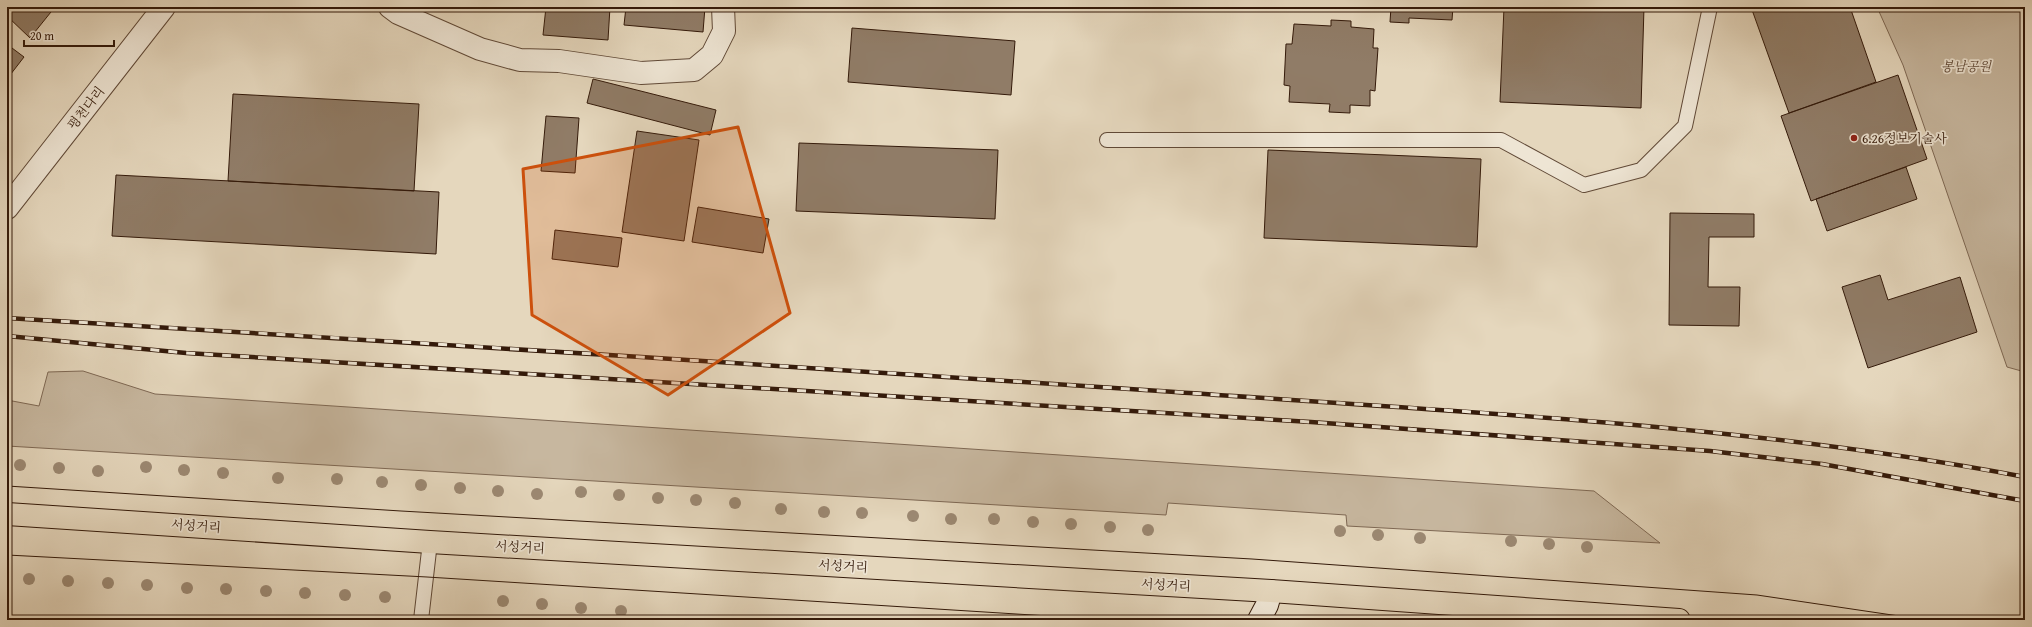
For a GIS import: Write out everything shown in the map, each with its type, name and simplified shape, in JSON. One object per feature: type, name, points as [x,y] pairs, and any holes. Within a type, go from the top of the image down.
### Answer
[{"type":"main road","name":"서성거리","points":[[14,515],[430,542],[1271,591],[1679,620]]},
{"type":"street","name":"평천다리","points":[[7,208],[164,7]]},
{"type":"street","points":[[390,7],[398,13],[480,49],[520,60],[559,61],[641,73],[694,70],[712,55],[724,31],[723,7]]},
{"type":"street","points":[[1260,620],[1267,605],[1271,591]]},
{"type":"lane","points":[[1108,140],[1501,140],[1584,185],[1641,170],[1685,126],[1710,7]]},
{"type":"lane","points":[[421,620],[430,542]]},
{"type":"highlighted area","points":[[738,127],[790,313],[668,395],[532,315],[523,169]]},
{"type":"green space","name":"봉남공원","points":[[1877,7],[2025,7],[2025,372],[2007,367],[1903,65]]},
{"type":"green space","points":[[83,371],[155,394],[1594,491],[1660,543],[1347,526],[1346,515],[1168,503],[1166,515],[7,446],[7,400],[39,406],[48,372]]},
{"type":"building","points":[[7,7],[55,7],[30,38],[7,16]]},
{"type":"building","points":[[546,7],[610,7],[608,40],[543,35]]},
{"type":"building","points":[[626,7],[705,7],[703,32],[624,25]]},
{"type":"building","points":[[1391,7],[1453,7],[1452,20],[1409,18],[1409,23],[1390,22]]},
{"type":"building","points":[[1504,7],[1644,7],[1641,108],[1500,102]]},
{"type":"building","points":[[1751,7],[1850,7],[1876,82],[1789,113]]},
{"type":"building","points":[[1331,20],[1351,21],[1351,27],[1374,29],[1373,48],[1378,48],[1375,91],[1370,90],[1370,106],[1350,105],[1350,113],[1329,112],[1330,104],[1289,102],[1290,86],[1284,85],[1286,44],[1292,44],[1294,24],[1331,26]]},
{"type":"building","points":[[852,28],[1015,41],[1011,95],[848,82]]},
{"type":"building","points":[[7,44],[12,48],[7,54]]},
{"type":"building","points":[[12,48],[24,57],[7,79],[7,54]]},
{"type":"building","name":"6.26정보기술사","points":[[1898,75],[1927,159],[1811,201],[1781,116]]},
{"type":"building","points":[[593,79],[716,110],[710,135],[587,103]]},
{"type":"building","points":[[233,94],[419,104],[414,191],[228,181]]},
{"type":"building","points":[[546,116],[579,118],[575,173],[541,171]]},
{"type":"building","points":[[637,131],[699,140],[684,241],[622,232]]},
{"type":"building","points":[[799,143],[998,150],[995,219],[796,211]]},
{"type":"building","points":[[1268,150],[1481,159],[1477,247],[1264,238]]},
{"type":"building","points":[[1906,167],[1917,199],[1827,231],[1816,199]]},
{"type":"building","points":[[116,175],[439,192],[436,254],[112,236]]},
{"type":"building","points":[[698,207],[769,219],[763,253],[692,242]]},
{"type":"building","points":[[1670,213],[1754,214],[1754,237],[1709,237],[1708,287],[1740,287],[1739,326],[1669,325]]},
{"type":"building","points":[[555,230],[622,238],[618,267],[552,259]]},
{"type":"building","points":[[1880,275],[1888,300],[1960,277],[1977,332],[1868,368],[1842,287]]},
{"type":"tram line","points":[[7,486],[401,511],[1252,559],[1757,595],[1926,620]]},
{"type":"tram line","points":[[7,555],[427,577],[1112,620]]},
{"type":"railway","points":[[7,318],[737,363],[1602,422],[1814,444],[1920,459],[2025,477]]},
{"type":"railway","points":[[7,336],[186,353],[1311,422],[1710,451],[1822,464],[2025,501]]},
{"type":"place","name":"6.26정보기술사","points":[[1854,138]]}]
